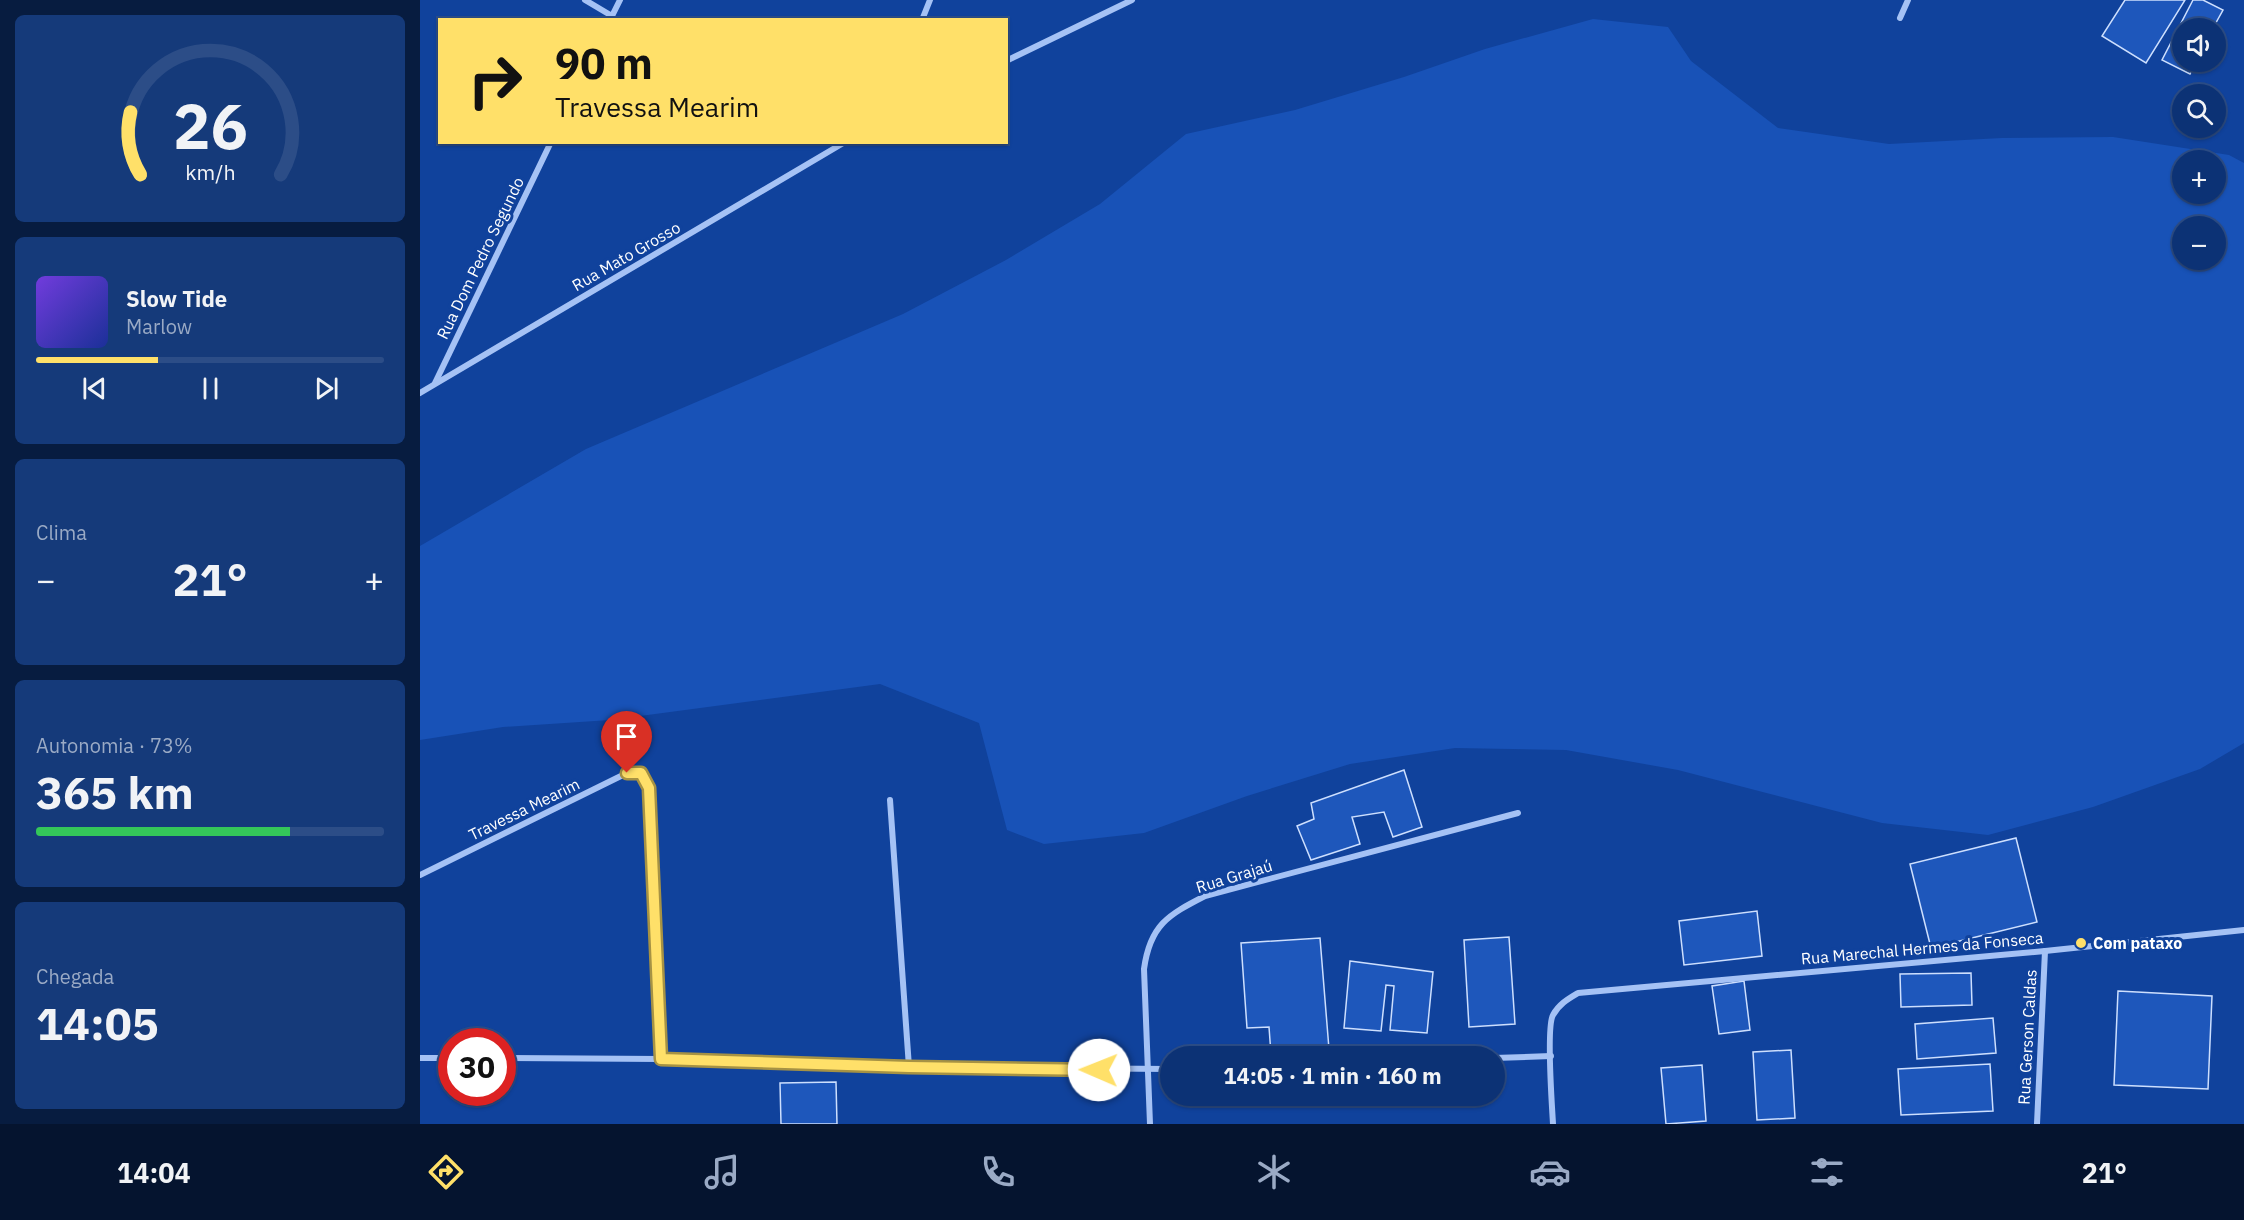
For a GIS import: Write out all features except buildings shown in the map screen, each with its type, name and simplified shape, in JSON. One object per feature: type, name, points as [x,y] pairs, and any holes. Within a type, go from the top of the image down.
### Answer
[{"type":"street","points":[[585,0],[611,18],[620,0]]},
{"type":"street","points":[[923,18],[930,0]]},
{"type":"street","points":[[1008,60],[1132,0]]},
{"type":"street","points":[[1900,18],[1908,0]]},
{"type":"street","name":"Rua Dom Pedro Segundo","points":[[434,384],[549,144]]},
{"type":"street","name":"Rua Mato Grosso","points":[[420,393],[842,144]]},
{"type":"street","name":"Travessa Mearim","points":[[420,875],[627,773],[641,773],[649,788],[661,1059]]},
{"type":"street","points":[[890,800],[909,1067]]},
{"type":"street","name":"Rua Grajaú","points":[[1150,1124],[1143,969],[1146,952],[1157,929],[1179,909],[1205,896],[1518,813]]},
{"type":"street","name":"Rua Marechal Hermes da Fonseca","points":[[1553,1124],[1552,1017],[1563,1001],[1578,993],[2045,951],[2244,930]]},
{"type":"street","name":"Rua Gerson Caldas","points":[[2037,1124],[2045,951]]},
{"type":"street","points":[[1505,1058],[1551,1056]]},
{"type":"street","points":[[420,1058],[438,1058]]},
{"type":"street","points":[[516,1058],[661,1059],[909,1067],[1160,1069]]},
{"type":"shaded area","points":[[1593,19],[1668,27],[1691,61],[1778,128],[1889,144],[2002,138],[2113,137],[2197,150],[2172,150],[2172,204],[2226,204],[2226,155],[2244,163],[2244,743],[2200,769],[2093,807],[1988,835],[1882,823],[1678,770],[1566,750],[1455,748],[1350,764],[1247,796],[1144,833],[1044,844],[1007,830],[979,723],[880,684],[610,720],[503,727],[420,740],[420,546],[586,449],[903,314],[1006,260],[1100,204],[1186,134],[1295,110],[1404,77],[1485,49]]},
{"type":"place","name":"Com pataxo","points":[[2081,943]]},
{"type":"route","points":[[627,773],[641,773],[649,788],[661,1059],[1099,1070]]}]
